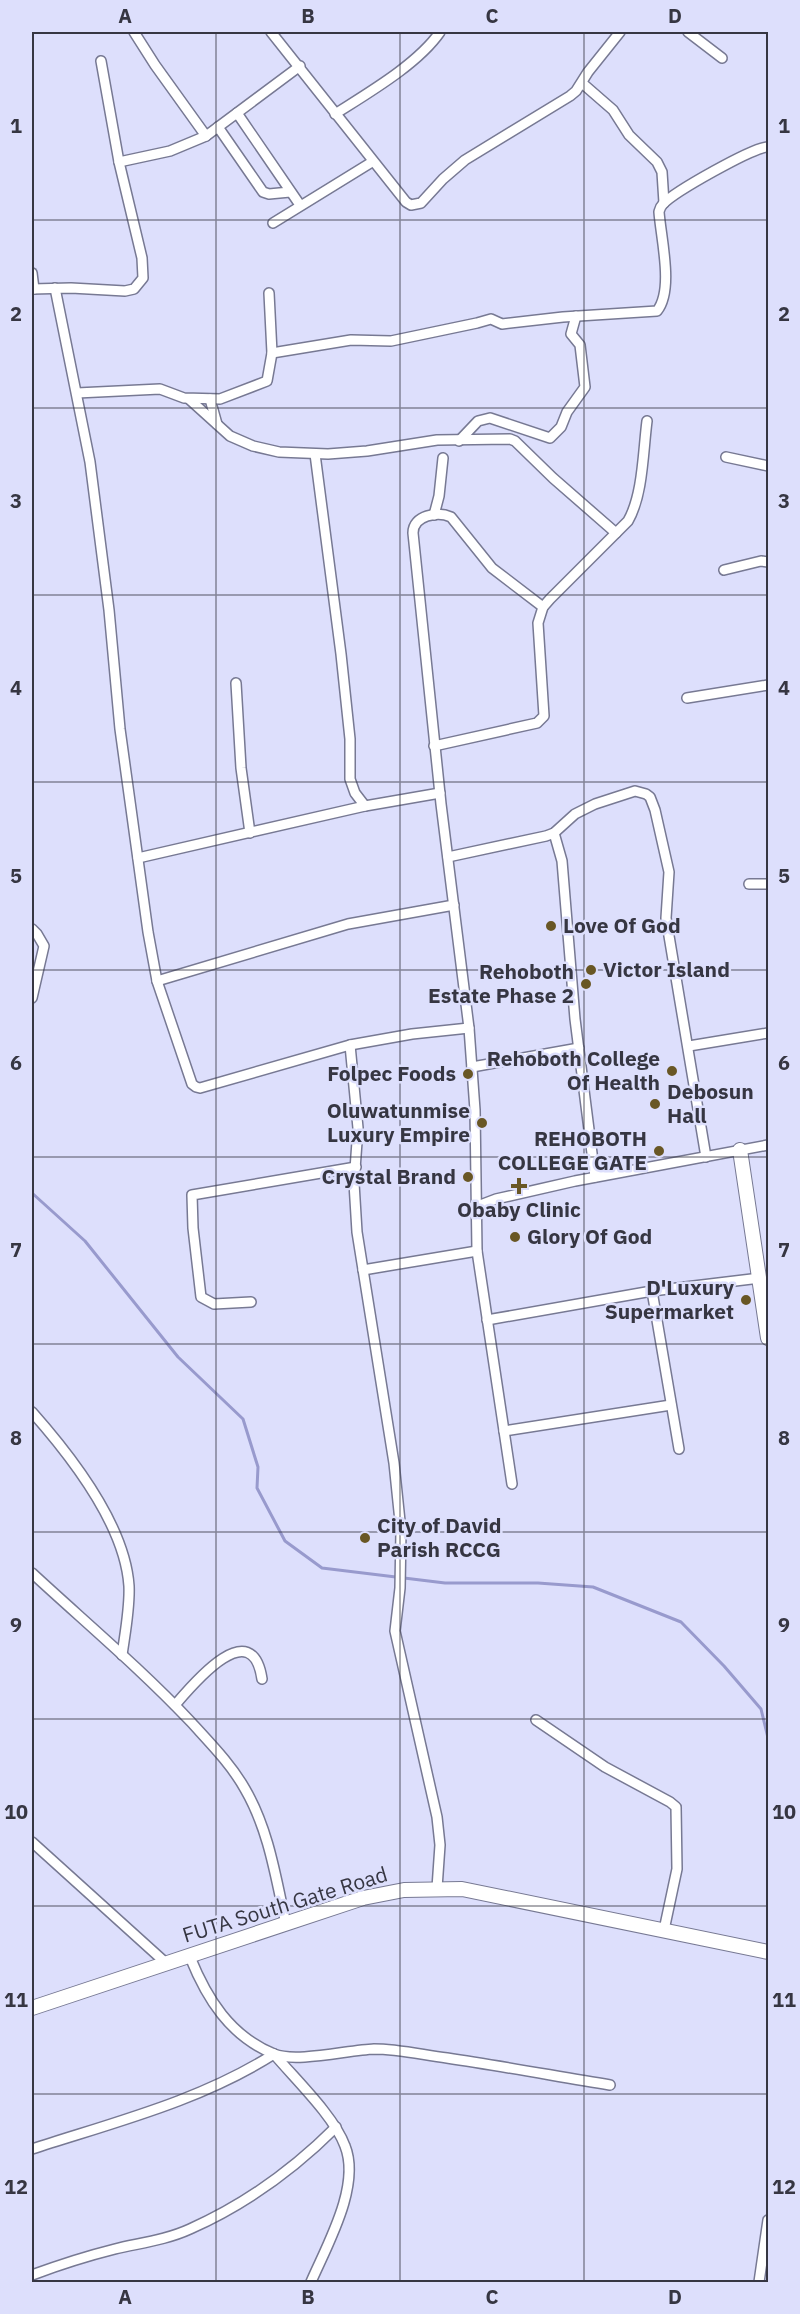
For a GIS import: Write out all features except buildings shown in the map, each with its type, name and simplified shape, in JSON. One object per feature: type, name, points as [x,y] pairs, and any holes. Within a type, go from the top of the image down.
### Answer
[{"type":"main road","points":[[740,1150],[768,1338]]},
{"type":"main road","name":"FUTA South Gate Road","points":[[32,2008],[363,1898],[404,1890],[462,1889],[768,1952]]},
{"type":"street","points":[[134,32],[206,136]]},
{"type":"street","points":[[271,32],[300,66],[372,162],[406,202],[417,205],[465,160],[570,96],[620,32]]},
{"type":"street","points":[[336,114],[379,86],[412,60],[440,32]]},
{"type":"street","points":[[688,32],[723,58]]},
{"type":"street","points":[[32,273],[33,289],[125,291],[134,289],[140,284],[144,272],[101,62]]},
{"type":"street","points":[[120,162],[170,151],[206,136],[300,66]]},
{"type":"street","points":[[582,83],[613,110],[629,135],[657,162],[662,172],[664,202]]},
{"type":"street","points":[[237,113],[300,205]]},
{"type":"street","points":[[218,128],[263,192],[269,194],[290,192]]},
{"type":"street","points":[[272,352],[351,340],[391,341],[491,319],[501,324],[576,316],[652,313],[660,308],[665,294],[665,268],[658,212],[664,202],[735,159],[759,148],[768,147]]},
{"type":"street","points":[[273,223],[372,162]]},
{"type":"street","points":[[55,288],[92,473],[109,610],[120,729],[157,981],[190,1079],[195,1087],[350,1045],[412,1034],[469,1028]]},
{"type":"street","points":[[77,393],[160,389],[189,399],[220,399],[267,381],[272,352],[269,293]]},
{"type":"street","points":[[459,441],[478,421],[490,418],[550,438],[561,427],[567,412],[585,387],[580,345],[571,334],[576,316]]},
{"type":"street","points":[[189,399],[230,436],[253,446],[279,452],[315,454],[367,451],[437,440],[510,439],[515,441],[616,533]]},
{"type":"street","points":[[210,399],[217,424]]},
{"type":"street","points":[[434,746],[542,720],[544,716],[538,623],[543,607],[628,522],[637,499],[647,421]]},
{"type":"street","points":[[315,454],[342,654],[350,739],[350,779],[355,793],[365,806]]},
{"type":"street","points":[[434,514],[439,496],[443,458]]},
{"type":"street","points":[[726,458],[768,466]]},
{"type":"street","points":[[512,1484],[477,1251],[475,1110],[469,1028],[434,746],[413,527],[418,520],[434,514],[446,515],[455,520],[492,568],[543,607]]},
{"type":"street","points":[[724,570],[761,561],[768,562]]},
{"type":"street","points":[[236,683],[241,768],[250,833]]},
{"type":"street","points":[[687,698],[768,685]]},
{"type":"street","points":[[448,857],[554,833],[575,814],[595,804],[635,791],[646,794],[650,798],[655,810],[669,872],[666,918],[689,1046],[705,1157]]},
{"type":"street","points":[[138,858],[365,806],[440,792]]},
{"type":"street","points":[[554,833],[562,861],[579,1048],[595,1177]]},
{"type":"street","points":[[749,884],[768,884]]},
{"type":"street","points":[[157,981],[348,924],[454,905]]},
{"type":"street","points":[[32,929],[44,946],[32,998]]},
{"type":"street","points":[[689,1046],[768,1033]]},
{"type":"street","points":[[350,1045],[358,1128],[355,1202],[363,1270],[394,1462],[401,1531],[400,1587],[395,1620],[397,1645],[416,1718],[437,1817],[440,1845],[437,1888]]},
{"type":"street","points":[[472,1067],[579,1048]]},
{"type":"street","points":[[475,1207],[515,1194],[595,1177],[768,1145]]},
{"type":"street","points":[[251,1302],[214,1304],[201,1296],[193,1228],[192,1196],[356,1167]]},
{"type":"street","points":[[363,1270],[477,1251]]},
{"type":"street","points":[[488,1320],[652,1291],[760,1278]]},
{"type":"street","points":[[652,1291],[679,1449]]},
{"type":"street","points":[[504,1431],[671,1406]]},
{"type":"street","points":[[32,1412],[86,1482],[106,1516],[117,1542],[129,1586],[122,1655]]},
{"type":"street","points":[[32,1573],[175,1705],[213,1745],[245,1788],[268,1845],[286,1924]]},
{"type":"street","points":[[175,1705],[199,1678],[230,1654],[239,1652],[255,1657],[259,1662],[262,1679]]},
{"type":"street","points":[[536,1720],[605,1767],[676,1807],[676,1869],[664,1930]]},
{"type":"street","points":[[32,1842],[167,1964]]},
{"type":"street","points":[[189,1957],[211,2002],[223,2017],[236,2030],[274,2054],[336,2127],[346,2146],[349,2165],[348,2189],[311,2283]]},
{"type":"street","points":[[32,2149],[195,2096],[250,2069],[274,2054],[295,2057],[376,2049],[486,2064],[610,2085]]},
{"type":"street","points":[[32,2275],[92,2255],[158,2240],[189,2229],[231,2207],[287,2171],[307,2156],[336,2127]]},
{"type":"street","points":[[759,2283],[768,2220]]},
{"type":"waterway","points":[[32,1193],[85,1241],[178,1357],[243,1419],[258,1467],[257,1488],[285,1541],[322,1568],[445,1583],[538,1583],[593,1587],[681,1622],[724,1666],[761,1709],[768,1738]]},
{"type":"place","name":"Love Of God","points":[[551,926]]},
{"type":"place","name":"Victor Island","points":[[591,970]]},
{"type":"place","name":"Rehoboth Estate Phase 2","points":[[586,984]]},
{"type":"place","name":"Rehoboth College Of Health","points":[[672,1071]]},
{"type":"place","name":"Folpec Foods","points":[[468,1074]]},
{"type":"place","name":"Debosun Hall","points":[[655,1104]]},
{"type":"place","name":"Oluwatunmise Luxury Empire","points":[[482,1123]]},
{"type":"place","name":"REHOBOTH COLLEGE GATE","points":[[659,1151]]},
{"type":"place","name":"Crystal Brand","points":[[468,1177]]},
{"type":"place","name":"Obaby Clinic","points":[[519,1186]]},
{"type":"place","name":"Glory Of God","points":[[515,1237]]},
{"type":"place","name":"D'Luxury Supermarket","points":[[746,1300]]},
{"type":"place","name":"City of David Parish RCCG","points":[[365,1538]]}]
